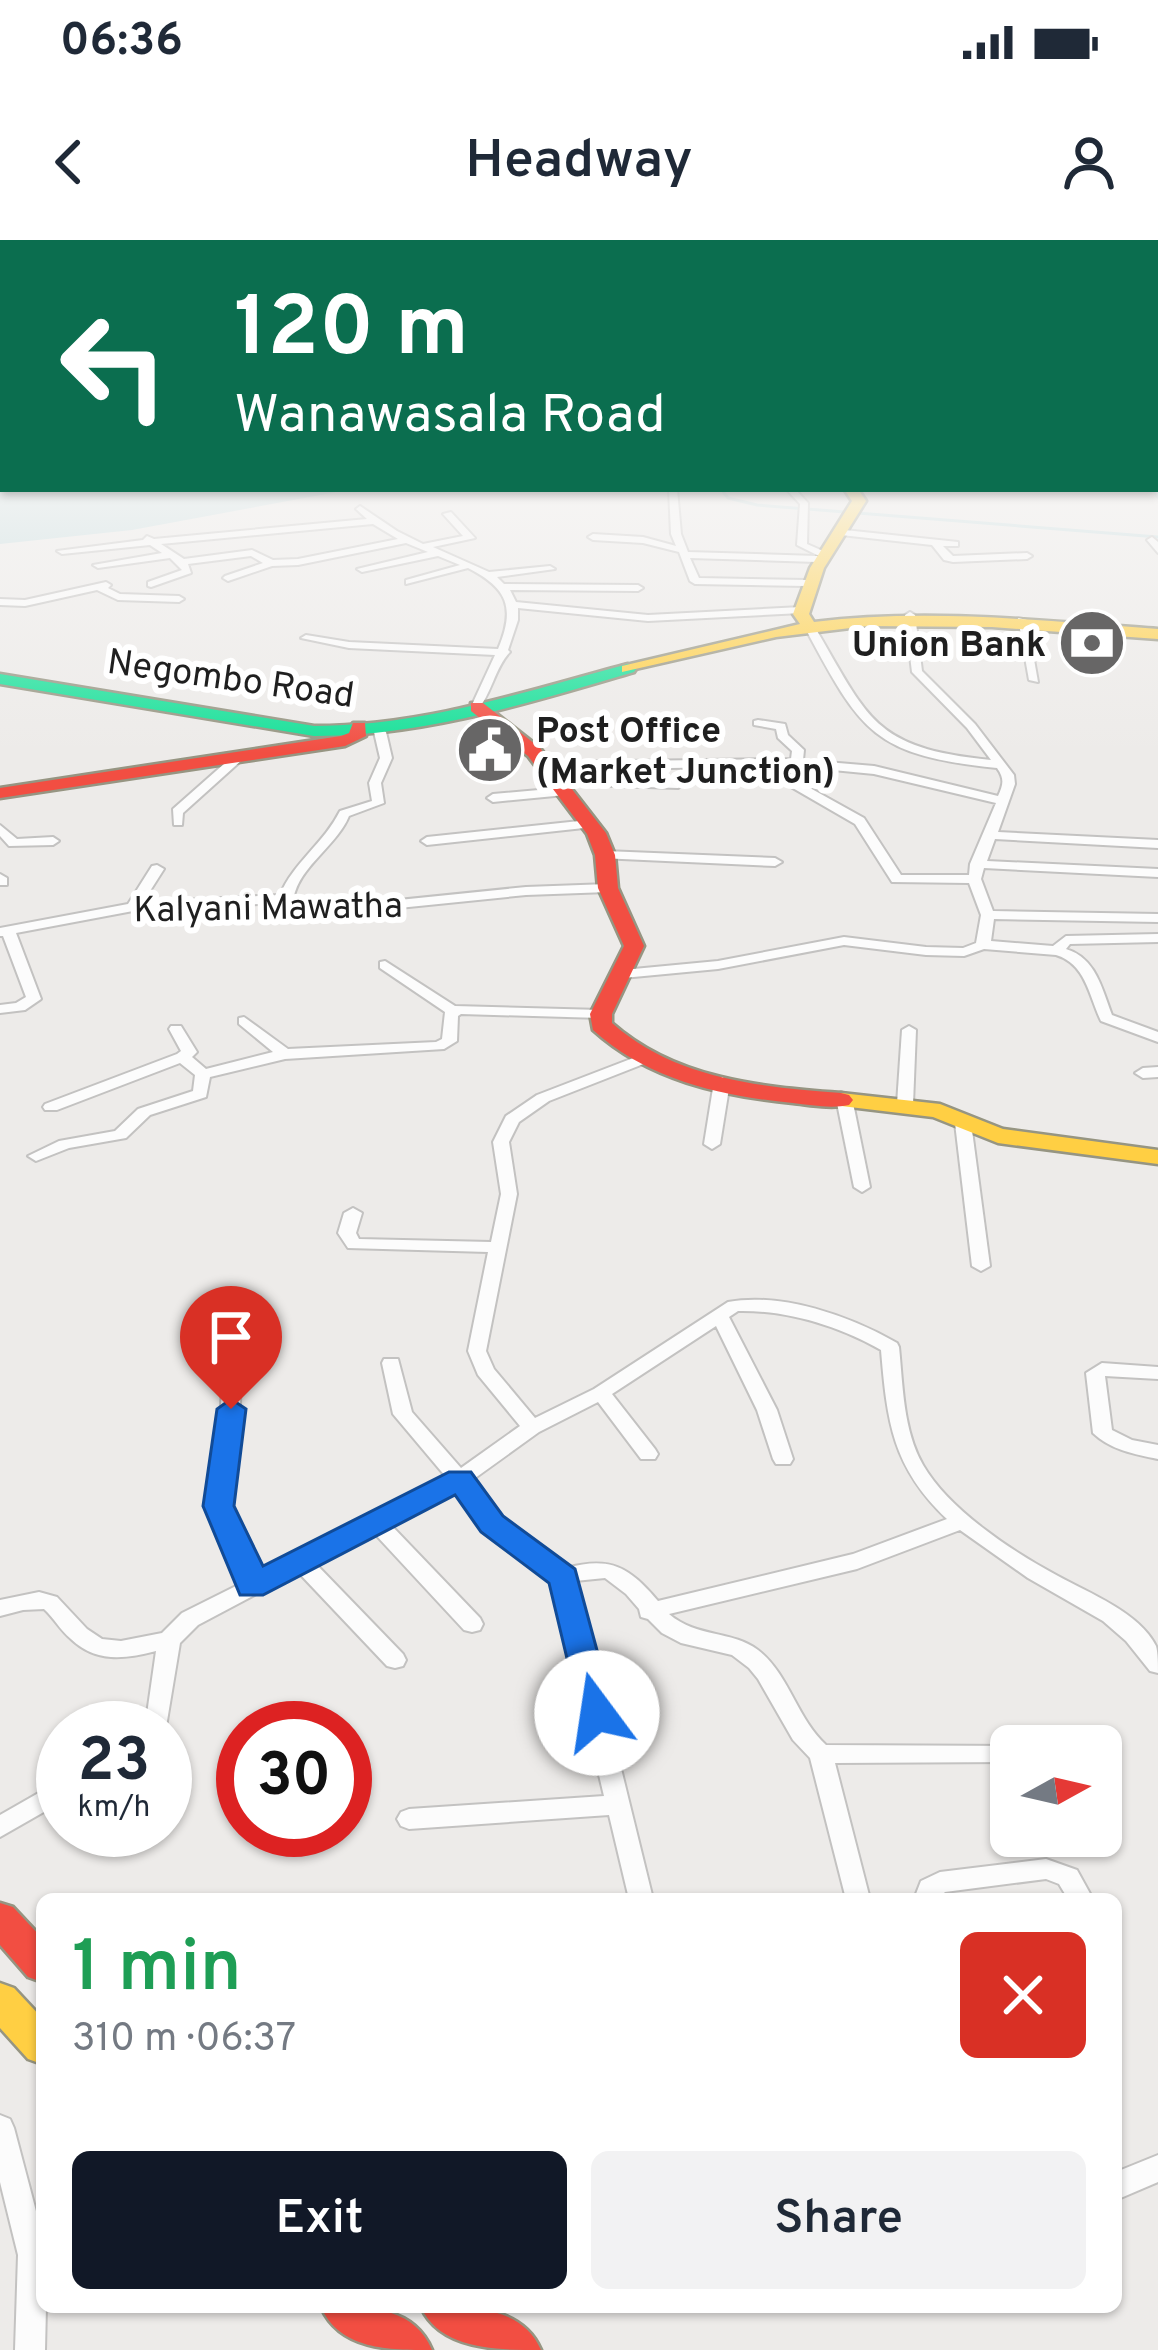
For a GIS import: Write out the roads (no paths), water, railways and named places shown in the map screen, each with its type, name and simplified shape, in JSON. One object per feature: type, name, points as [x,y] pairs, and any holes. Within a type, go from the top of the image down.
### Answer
[{"type":"main road","name":"Negombo Road","points":[[0,677],[314,730],[366,731],[481,710],[644,664],[824,561],[909,617],[1158,632]]},
{"type":"main road","points":[[481,710],[523,740],[589,824],[605,855],[608,888],[634,946],[601,1014],[601,1025],[641,1060],[722,1082],[845,1102],[940,1111],[1027,1142],[1158,1157]]},
{"type":"main road","points":[[0,794],[345,741],[366,731]]},
{"type":"main road","points":[[0,1918],[36,1958]]},
{"type":"main road","points":[[0,2000],[36,2039]]},
{"type":"main road","points":[[352,2313],[409,2350]]},
{"type":"main road","points":[[453,2313],[518,2350]]},
{"type":"street","points":[[85,555],[91,564],[221,555]]},
{"type":"street","points":[[113,555],[118,558]]},
{"type":"street","points":[[152,584],[188,571],[172,555]]},
{"type":"street","points":[[257,555],[271,563]]},
{"type":"street","points":[[228,578],[271,563],[333,555]]},
{"type":"street","points":[[362,569],[426,555]]},
{"type":"street","points":[[444,555],[485,575],[514,605],[505,652],[490,669],[481,710]]},
{"type":"street","points":[[687,555],[691,577],[699,583],[858,555]]},
{"type":"street","points":[[729,555],[824,561]]},
{"type":"street","points":[[944,555],[1007,561],[1027,556]]},
{"type":"street","points":[[514,605],[648,618],[824,561]]},
{"type":"street","points":[[824,561],[857,710],[889,742],[1002,765]]},
{"type":"street","points":[[409,582],[469,565]]},
{"type":"street","points":[[485,575],[550,568]]},
{"type":"street","points":[[0,602],[25,603],[103,586],[118,597],[178,599]]},
{"type":"street","points":[[501,587],[638,588]]},
{"type":"street","points":[[909,617],[916,672],[1002,765],[1009,784],[975,871],[988,915],[983,945]]},
{"type":"street","points":[[1022,622],[1034,680]]},
{"type":"street","points":[[306,638],[349,645],[505,652]]},
{"type":"street","points":[[758,723],[781,726],[782,736],[798,750],[795,784],[860,820],[897,879],[914,883],[975,871],[1158,873]]},
{"type":"street","points":[[285,899],[298,870],[335,838],[344,814],[378,803],[375,783],[386,758],[366,731]]},
{"type":"street","points":[[178,822],[177,812],[238,758]]},
{"type":"street","points":[[493,798],[553,780],[796,764],[874,770],[1002,801]]},
{"type":"street","points":[[553,780],[678,784]]},
{"type":"street","points":[[427,841],[589,824]]},
{"type":"street","points":[[0,829],[14,843],[53,841]]},
{"type":"street","points":[[992,836],[1158,844]]},
{"type":"street","points":[[605,855],[775,862]]},
{"type":"street","points":[[134,907],[157,869]]},
{"type":"street","name":"Kalyani Mawatha","points":[[4,931],[134,907],[285,899],[287,909],[294,912],[320,912],[526,891],[608,888]]},
{"type":"street","points":[[988,915],[1158,918]]},
{"type":"street","points":[[0,1009],[20,1007],[34,999],[4,931]]},
{"type":"street","points":[[1057,951],[1059,942],[1066,940],[1158,938]]},
{"type":"street","points":[[623,974],[718,965],[844,941],[964,952],[983,945],[1057,951],[1088,969],[1106,1018],[1158,1037]]},
{"type":"street","points":[[385,964],[454,1012],[543,1009],[601,1014]]},
{"type":"street","points":[[203,1074],[285,1054],[439,1046],[449,1041],[454,1012]]},
{"type":"street","points":[[244,1021],[285,1054]]},
{"type":"street","points":[[51,1107],[182,1057],[189,1052],[176,1029]]},
{"type":"street","points":[[904,1104],[909,1030]]},
{"type":"street","points":[[182,1057],[203,1074]]},
{"type":"street","points":[[532,1427],[485,1371],[476,1351],[509,1194],[501,1142],[512,1119],[543,1097],[641,1060]]},
{"type":"street","points":[[36,1156],[54,1147],[125,1133],[144,1112],[200,1094],[203,1074]]},
{"type":"street","points":[[712,1144],[722,1082]]},
{"type":"street","points":[[845,1102],[862,1187]]},
{"type":"street","points":[[963,1123],[981,1266]]},
{"type":"street","points":[[353,1213],[347,1234],[354,1244],[499,1247]]},
{"type":"street","points":[[160,1701],[169,1640],[190,1619],[460,1479],[532,1427],[602,1393],[734,1306],[755,1303],[872,1335],[890,1347],[894,1392],[915,1470],[964,1520],[1046,1580],[1116,1614],[1158,1665]]},
{"type":"street","points":[[719,1315],[767,1410],[783,1459]]},
{"type":"street","points":[[391,1363],[403,1414],[492,1524],[563,1577],[640,1893]]},
{"type":"street","points":[[232,1368],[229,1442],[218,1506],[249,1571],[251,1586]]},
{"type":"street","points":[[1158,1373],[1102,1369],[1095,1373],[1103,1433],[1127,1446],[1158,1452]]},
{"type":"street","points":[[602,1393],[648,1454]]},
{"type":"street","points":[[649,1611],[857,1561],[964,1520]]},
{"type":"street","points":[[376,1522],[472,1624]]},
{"type":"street","points":[[300,1562],[395,1660]]},
{"type":"street","points":[[563,1577],[592,1569],[615,1573],[649,1611],[682,1636],[711,1640],[754,1658],[779,1692],[792,1721],[821,1754],[856,1893]]},
{"type":"street","points":[[0,1608],[30,1598],[45,1600],[58,1607],[93,1645],[107,1649],[169,1640]]},
{"type":"street","points":[[821,1754],[990,1753]]},
{"type":"street","points":[[409,1819],[620,1804]]},
{"type":"street","points":[[0,1827],[36,1805]]},
{"type":"street","points":[[928,1893],[940,1882],[1046,1869],[1061,1871],[1077,1893]]},
{"type":"street","points":[[0,2128],[33,2255],[30,2350]]},
{"type":"street","points":[[1122,2183],[1158,2168]]},
{"type":"place","name":"Union Bank","points":[[1092,643]]},
{"type":"place","name":"Post Office (Market Junction)","points":[[490,750]]}]
